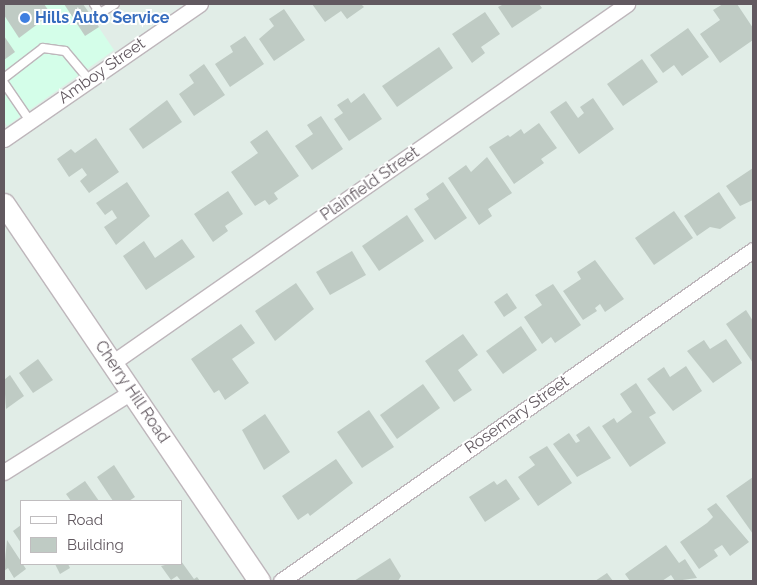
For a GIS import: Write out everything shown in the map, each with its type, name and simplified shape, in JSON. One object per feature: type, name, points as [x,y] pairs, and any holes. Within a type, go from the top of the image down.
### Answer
[{"type":"main road","name":"Cherry Hill Road","points":[[4,204],[259,581]]},
{"type":"street","name":"Amboy Street","points":[[4,139],[200,4]]},
{"type":"street","name":"Plainfield Street","points":[[112,364],[628,4]]},
{"type":"street","name":"Rosemary Street","points":[[281,581],[753,250]]},
{"type":"street","points":[[4,472],[131,392]]},
{"type":"lane","points":[[94,4],[100,13],[115,4]]},
{"type":"lane","points":[[4,78],[44,48],[65,51],[89,80]]},
{"type":"lane","points":[[4,83],[30,121]]},
{"type":"shaded area","points":[[4,4],[83,4],[114,50],[7,126],[4,121]]},
{"type":"building","name":"Hills Auto Service","points":[[4,4],[44,4],[51,14],[19,38],[4,15]]},
{"type":"building","points":[[64,4],[83,4],[99,27],[85,36]]},
{"type":"building","points":[[312,4],[361,4],[364,7],[347,19],[341,11],[325,22]]},
{"type":"building","points":[[504,4],[539,4],[542,8],[512,28],[498,7]]},
{"type":"building","points":[[723,4],[737,4],[753,28],[753,40],[720,63],[700,34],[720,20],[713,10]]},
{"type":"building","points":[[284,9],[305,40],[274,61],[259,39],[274,26],[269,19]]},
{"type":"building","points":[[485,12],[500,34],[481,47],[485,53],[472,63],[452,34]]},
{"type":"building","points":[[688,28],[709,57],[682,76],[674,65],[663,73],[650,55]]},
{"type":"building","points":[[4,36],[15,52],[4,60]]},
{"type":"building","points":[[245,36],[264,64],[230,87],[215,64],[233,52],[230,46]]},
{"type":"building","points":[[439,47],[453,68],[397,107],[382,86]]},
{"type":"building","points":[[642,59],[658,82],[623,106],[607,84]]},
{"type":"building","points":[[204,64],[225,95],[194,116],[179,94],[194,83],[189,75]]},
{"type":"building","points":[[364,93],[382,119],[349,141],[334,119],[343,113],[337,105],[348,98],[351,103]]},
{"type":"building","points":[[593,98],[614,129],[579,154],[550,112],[566,101],[578,118],[584,113],[580,107]]},
{"type":"building","points":[[167,100],[182,122],[143,149],[129,129]]},
{"type":"building","points":[[321,116],[343,149],[312,170],[295,146],[313,134],[307,125]]},
{"type":"building","points":[[539,123],[557,148],[541,159],[544,163],[514,184],[489,147],[508,135],[510,137],[521,129],[524,134]]},
{"type":"building","points":[[267,130],[299,176],[274,193],[278,199],[269,205],[265,200],[255,206],[231,172],[258,153],[250,142]]},
{"type":"building","points":[[96,138],[119,172],[89,193],[80,181],[87,175],[82,168],[69,177],[57,159],[71,149],[75,153]]},
{"type":"building","points":[[487,157],[512,193],[488,209],[492,216],[479,225],[448,178],[466,165],[471,172]]},
{"type":"building","points":[[753,168],[753,200],[740,206],[726,186]]},
{"type":"building","points":[[127,182],[150,216],[116,245],[104,227],[117,218],[112,210],[105,215],[96,203]]},
{"type":"building","points":[[443,182],[467,218],[435,240],[414,209],[429,199],[426,194]]},
{"type":"building","points":[[228,191],[243,214],[225,226],[228,231],[213,242],[194,214]]},
{"type":"building","points":[[719,192],[736,218],[720,229],[710,227],[697,236],[684,216]]},
{"type":"building","points":[[674,211],[693,238],[654,265],[635,238]]},
{"type":"building","points":[[407,215],[424,241],[379,271],[362,246]]},
{"type":"building","points":[[182,239],[195,257],[146,290],[123,256],[144,241],[155,258]]},
{"type":"building","points":[[352,251],[366,275],[330,295],[316,272]]},
{"type":"building","points":[[595,260],[624,299],[605,312],[600,304],[595,308],[597,311],[583,320],[563,291],[581,279],[577,272]]},
{"type":"building","points":[[296,283],[314,309],[275,341],[255,311]]},
{"type":"building","points":[[553,284],[581,325],[555,343],[551,337],[542,344],[524,317],[542,305],[535,295]]},
{"type":"building","points":[[507,293],[517,308],[504,317],[494,302]]},
{"type":"building","points":[[746,310],[753,321],[753,363],[726,324]]},
{"type":"building","points":[[241,324],[255,343],[232,359],[249,383],[225,400],[219,390],[214,393],[191,359]]},
{"type":"building","points":[[521,326],[537,350],[503,374],[486,351]]},
{"type":"building","points":[[463,334],[478,355],[458,370],[472,390],[454,402],[425,361]]},
{"type":"building","points":[[726,339],[742,363],[713,383],[687,351],[704,340],[710,349]]},
{"type":"building","points":[[38,359],[53,380],[33,393],[19,373]]},
{"type":"building","points":[[686,366],[702,391],[673,411],[647,379],[664,367],[670,377]]},
{"type":"building","points":[[10,375],[24,396],[6,409],[4,380]]},
{"type":"building","points":[[636,383],[656,413],[649,417],[666,443],[630,467],[602,426],[614,418],[617,423],[632,412],[620,394]]},
{"type":"building","points":[[423,384],[440,408],[397,439],[380,415]]},
{"type":"building","points":[[369,410],[394,447],[362,468],[337,432]]},
{"type":"building","points":[[265,414],[290,452],[264,470],[242,430]]},
{"type":"building","points":[[589,426],[611,458],[577,477],[553,444],[569,433],[576,443],[580,441],[576,435]]},
{"type":"building","points":[[547,446],[572,483],[538,506],[518,477],[535,465],[529,457]]},
{"type":"building","points":[[336,459],[353,483],[310,516],[308,513],[298,520],[282,496]]},
{"type":"building","points":[[114,465],[135,497],[130,500],[112,500],[97,477]]},
{"type":"building","points":[[753,477],[753,534],[726,496]]},
{"type":"building","points":[[506,479],[520,499],[485,522],[469,497],[494,481],[497,485]]},
{"type":"building","points":[[85,481],[98,500],[70,500],[66,494]]},
{"type":"building","points":[[716,503],[749,542],[730,556],[722,545],[714,550],[718,556],[699,569],[680,542],[713,517],[707,509]]},
{"type":"building","points":[[20,526],[20,542],[13,531]]},
{"type":"building","points":[[7,540],[20,560],[20,565],[23,565],[26,569],[14,578],[8,568],[4,571]]},
{"type":"building","points":[[666,545],[679,563],[685,559],[697,578],[675,581],[671,575],[662,581],[630,581],[625,574]]},
{"type":"building","points":[[390,558],[401,576],[398,581],[354,581]]},
{"type":"building","points":[[182,562],[194,579],[197,577],[200,581],[181,581],[177,576],[171,580],[161,566],[182,565]]},
{"type":"building","points":[[56,565],[68,565],[70,568],[60,574]]},
{"type":"building","points":[[607,573],[613,581],[595,581]]},
{"type":"place","name":"Hills Auto Service","points":[[25,18]]}]
